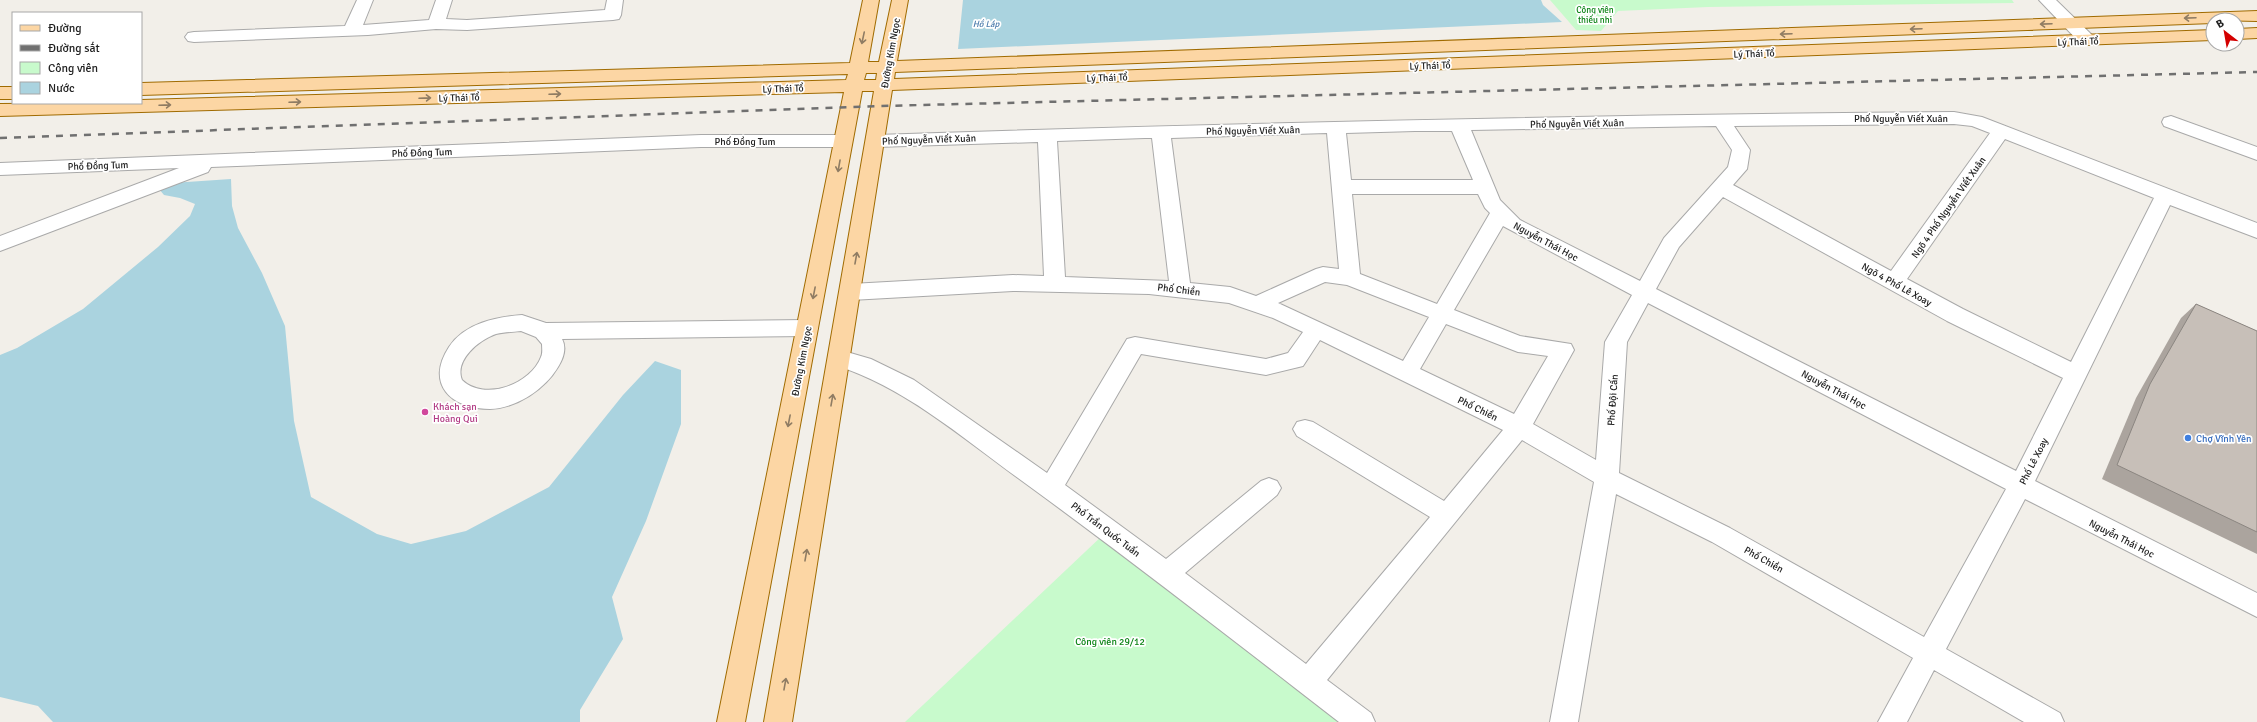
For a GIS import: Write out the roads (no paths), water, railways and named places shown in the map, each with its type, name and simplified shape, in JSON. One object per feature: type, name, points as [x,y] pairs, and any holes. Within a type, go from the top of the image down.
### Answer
[{"type":"main road","name":"Đường Kim Ngọc","points":[[730,722],[871,0]]},
{"type":"main road","name":"Đường Kim Ngọc","points":[[778,722],[900,0]]},
{"type":"main road","name":"Lý Thái Tổ","points":[[886,76],[2257,16]]},
{"type":"main road","points":[[2245,34],[2257,34]]},
{"type":"main road","name":"Lý Thái Tổ","points":[[0,110],[856,77],[2088,41],[2205,35]]},
{"type":"main road","name":"Lý Thái Tổ","points":[[142,89],[856,77]]},
{"type":"main road","points":[[0,93],[12,93]]},
{"type":"street","points":[[352,30],[365,0]]},
{"type":"street","points":[[436,24],[444,0]]},
{"type":"street","points":[[194,37],[352,30],[436,24],[467,25],[612,15],[615,0]]},
{"type":"street","points":[[2047,0],[2088,41]]},
{"type":"street","name":"Phố Nguyễn Viết Xuân","points":[[876,141],[1047,134],[1459,125],[1721,120],[1954,118],[1975,121],[2257,231]]},
{"type":"street","name":"Phố Đội Cấn","points":[[1564,722],[1607,478],[1616,342],[1671,243],[1737,169],[1741,150],[1721,120]]},
{"type":"street","points":[[2171,122],[2257,154]]},
{"type":"street","name":"Nguyễn Thái Học","points":[[1459,125],[1492,203],[1513,224],[2020,486],[2257,606]]},
{"type":"street","points":[[1336,128],[1350,278]]},
{"type":"street","name":"Ngõ 4 Phố Nguyễn Viết Xuân","points":[[1894,282],[2001,131]]},
{"type":"street","points":[[1161,132],[1180,290]]},
{"type":"street","points":[[1047,134],[1055,284]]},
{"type":"street","name":"Phố Đồng Tum","points":[[0,169],[701,141],[843,141]]},
{"type":"street","points":[[0,244],[218,160]]},
{"type":"street","points":[[1342,187],[1485,187]]},
{"type":"street","name":"Ngõ 4 Phố Lê Xoay","points":[[1721,187],[1955,315],[2076,375]]},
{"type":"street","name":"Phố Lê Xoay","points":[[1892,722],[2020,486],[2165,196]]},
{"type":"street","points":[[1406,373],[1501,212]]},
{"type":"street","points":[[1258,304],[1323,274],[1350,278],[1518,344],[1563,350],[1519,427],[1308,682]]},
{"type":"street","name":"Phố Chiền","points":[[850,292],[1013,283],[1149,286],[1230,295],[1281,312],[1519,427],[1607,478],[1721,535],[1930,652],[2050,722]]},
{"type":"street","points":[[546,331],[553,340],[555,351],[551,363],[543,375],[529,386],[511,395],[492,399],[475,399],[461,394],[452,384],[448,373],[452,359],[461,346],[475,335],[490,328],[522,323],[536,325],[546,331],[808,328]]},
{"type":"street","points":[[1051,488],[1134,345],[1266,368],[1295,360],[1316,329]]},
{"type":"street","name":"Phố Trần Quốc Tuấn","points":[[840,358],[873,368],[901,382],[1051,488],[1361,722]]},
{"type":"street","points":[[1305,429],[1446,515]]},
{"type":"street","points":[[1166,574],[1269,488]]},
{"type":"water","name":"Hồ Láp","points":[[963,0],[1541,0],[1543,5],[1562,22],[958,49]]},
{"type":"water","points":[[231,179],[232,206],[238,228],[262,273],[285,326],[294,421],[311,497],[377,534],[411,544],[466,531],[549,487],[623,395],[655,361],[681,370],[681,424],[646,521],[612,597],[623,639],[580,710],[580,722],[53,722],[38,706],[0,697],[0,355],[17,348],[83,309],[158,247],[190,216],[195,204],[180,198],[164,195],[159,189],[172,183]]},
{"type":"railway","points":[[0,138],[881,106],[2257,72]]},
{"type":"place","name":"Khách sạn Hoàng Qui","points":[[425,412]]},
{"type":"place","name":"Chợ Vĩnh Yên","points":[[2188,438]]},
{"type":"park label","name":"Công viên thiếu nhi","points":[[1595,16]]},
{"type":"park label","name":"Công viên 29/12","points":[[1110,641]]}]
